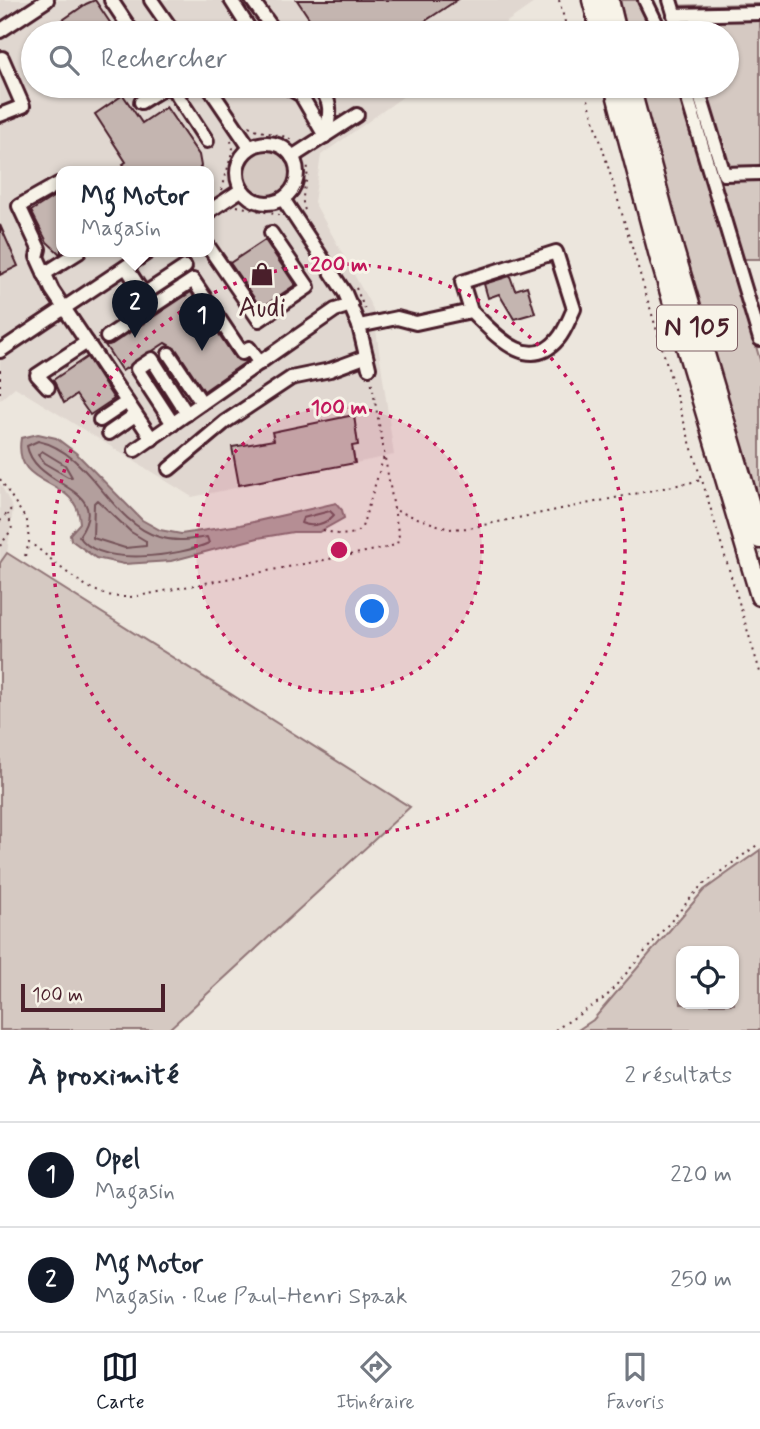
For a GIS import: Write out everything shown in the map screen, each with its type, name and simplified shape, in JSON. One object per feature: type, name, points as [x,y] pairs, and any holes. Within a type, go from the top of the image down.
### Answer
[{"type":"highway","points":[[592,0],[598,21]]},
{"type":"highway","points":[[609,0],[614,21]]},
{"type":"highway","name":"N 105","points":[[617,98],[659,256],[760,596]]},
{"type":"highway","name":"N 105","points":[[633,98],[674,250],[760,539]]},
{"type":"street","points":[[0,31],[47,0]]},
{"type":"street","points":[[111,0],[125,21]]},
{"type":"street","points":[[151,0],[165,21]]},
{"type":"street","points":[[231,0],[244,21]]},
{"type":"street","points":[[252,0],[267,21]]},
{"type":"street","points":[[645,0],[656,21]]},
{"type":"street","points":[[670,0],[676,21]]},
{"type":"street","points":[[674,15],[760,13]]},
{"type":"street","points":[[0,116],[23,106],[2,58]]},
{"type":"street","points":[[141,102],[148,98]]},
{"type":"street","points":[[177,98],[207,141]]},
{"type":"street","points":[[216,98],[250,148]]},
{"type":"street","points":[[303,98],[325,136]]},
{"type":"street","points":[[325,136],[331,113],[327,98]]},
{"type":"street","points":[[688,98],[760,339]]},
{"type":"street","points":[[700,98],[724,174],[760,173]]},
{"type":"street","points":[[296,154],[358,115]]},
{"type":"street","points":[[270,143],[296,154],[295,182],[283,199],[265,204],[256,202],[241,190],[236,172],[238,163],[250,148],[270,143]]},
{"type":"street","points":[[56,185],[19,206],[39,249],[37,257],[64,308],[152,439]]},
{"type":"street","points":[[214,208],[241,190]]},
{"type":"street","points":[[169,469],[225,422],[291,378],[367,362],[351,304],[283,199]]},
{"type":"street","points":[[214,255],[259,320],[308,286],[271,233]]},
{"type":"street","points":[[556,252],[574,309],[558,340],[544,350],[528,352],[510,349],[471,311],[462,282],[556,252]]},
{"type":"street","points":[[44,274],[71,257]]},
{"type":"street","points":[[0,351],[140,257]]},
{"type":"street","points":[[126,267],[152,307]]},
{"type":"street","points":[[144,294],[185,267]]},
{"type":"street","points":[[107,337],[193,280],[242,353],[249,348],[260,363]]},
{"type":"street","points":[[135,450],[335,310],[351,304]]},
{"type":"street","points":[[359,326],[397,318],[416,323],[471,311]]},
{"type":"street","points":[[48,387],[37,375],[87,342]]},
{"type":"street","points":[[169,354],[202,404]]},
{"type":"street","points":[[173,424],[137,369],[152,359],[187,414]]},
{"type":"street","points":[[100,419],[127,402]]},
{"type":"street","points":[[109,433],[135,415]]},
{"type":"path","points":[[559,0],[565,21]]},
{"type":"path","points":[[588,98],[760,672]]},
{"type":"path","points":[[214,209],[222,212],[238,206],[274,213],[288,222],[305,211],[302,199],[309,172],[285,136],[257,131],[243,118],[233,124]]},
{"type":"path","points":[[214,196],[225,183],[233,148],[230,138]]},
{"type":"path","points":[[29,542],[90,589],[123,599],[397,544],[400,537],[396,510],[367,362]]},
{"type":"path","points":[[0,370],[0,395]]},
{"type":"path","points":[[323,530],[345,535],[357,532],[362,527],[385,453]]},
{"type":"path","points":[[0,480],[27,521],[29,542],[25,556]]},
{"type":"path","points":[[396,510],[449,529],[469,528],[702,480]]},
{"type":"path","points":[[0,521],[15,505]]},
{"type":"path","points":[[0,546],[12,529],[8,514]]},
{"type":"path","points":[[555,1030],[606,997],[701,886],[760,843]]},
{"type":"shaded area","points":[[0,0],[538,0],[508,21],[21,21],[21,98],[401,98],[321,155],[314,202],[373,309],[394,455],[192,497],[15,387],[0,400]]},
{"type":"shaded area","points":[[620,0],[642,0],[652,21],[625,21]]},
{"type":"shaded area","points":[[760,4],[760,259],[742,259],[695,98],[739,98],[739,21],[672,21],[668,6]]},
{"type":"shaded area","points":[[643,98],[683,98],[760,360],[760,509],[692,280]]},
{"type":"shaded area","points":[[267,149],[285,156],[292,174],[285,192],[267,199],[249,192],[242,174],[249,156]]},
{"type":"shaded area","points":[[0,483],[13,509],[7,553],[0,563]]},
{"type":"shaded area","points":[[7,553],[410,807],[168,1030],[0,1030],[0,563]]},
{"type":"shaded area","points":[[760,850],[760,1030],[578,1030],[593,1020],[704,890]]},
{"type":"water","points":[[38,434],[56,438],[76,453],[142,520],[160,530],[181,534],[240,525],[336,503],[344,518],[319,532],[293,532],[258,538],[171,561],[124,564],[96,558],[71,540],[70,534],[80,523],[77,507],[69,497],[35,476],[26,467],[21,455],[21,438]]},
{"type":"building","points":[[95,0],[109,21],[61,21]]},
{"type":"building","points":[[297,0],[457,0],[425,21],[311,21]]},
{"type":"building","points":[[119,98],[125,98],[142,123],[166,107],[199,155],[201,166],[124,166],[126,162],[95,114]]},
{"type":"building","points":[[56,195],[56,250],[47,242],[31,211]]},
{"type":"building","points":[[0,225],[18,266],[0,275]]},
{"type":"building","name":"Audi","points":[[265,240],[295,285],[261,308],[230,263]]},
{"type":"building","points":[[510,276],[515,290],[527,286],[535,313],[514,319],[499,294],[488,298],[484,284]]},
{"type":"building","points":[[191,292],[235,358],[247,361],[204,391],[176,349],[165,343],[122,371],[105,345],[112,344]]},
{"type":"building","points":[[87,357],[114,399],[90,415],[76,395],[64,403],[53,380]]},
{"type":"building","points":[[354,415],[358,445],[352,446],[355,463],[239,485],[232,447],[274,440],[272,432]]},
{"type":"place","name":"Audi","points":[[262,274]]},
{"type":"place","name":"Mg Motor","points":[[135,338]]},
{"type":"place","name":"Opel","points":[[202,351]]}]
